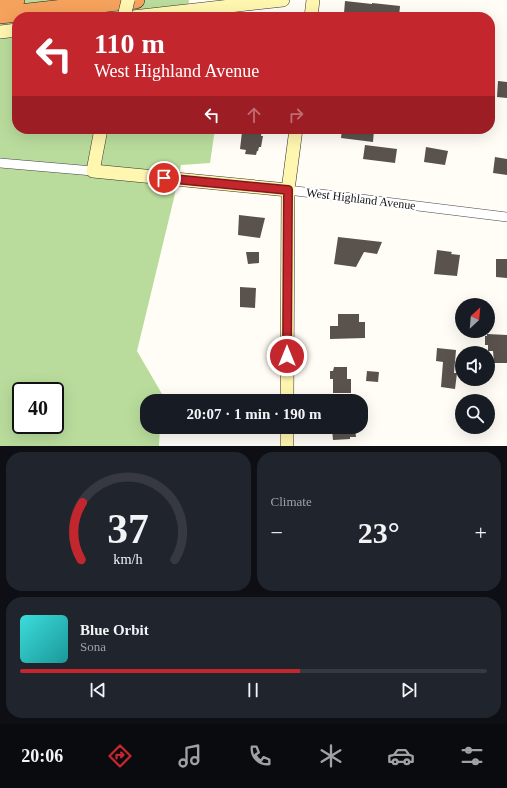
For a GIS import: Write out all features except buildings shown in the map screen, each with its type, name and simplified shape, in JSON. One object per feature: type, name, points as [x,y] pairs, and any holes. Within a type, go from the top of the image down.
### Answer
[{"type":"highway","points":[[0,2],[16,0]]},
{"type":"highway","points":[[27,12],[136,0]]},
{"type":"highway","points":[[0,15],[12,14]]},
{"type":"highway","points":[[0,24],[12,24]]},
{"type":"street","points":[[125,12],[128,0]]},
{"type":"street","points":[[177,12],[283,0]]},
{"type":"street","points":[[312,12],[313,0]]},
{"type":"street","points":[[0,32],[12,31]]},
{"type":"street","points":[[93,171],[100,134]]},
{"type":"street","points":[[287,394],[288,190],[295,134]]},
{"type":"street","name":"West Highland Avenue","points":[[0,163],[288,190],[507,217]]},
{"type":"street","points":[[287,434],[287,446]]},
{"type":"green space","points":[[0,0],[189,0],[187,12],[12,12],[12,134],[214,134],[210,163],[181,165],[137,351],[162,394],[140,394],[140,434],[160,434],[159,446],[0,446]]},
{"type":"route","points":[[164,178],[288,190],[287,356]]}]
